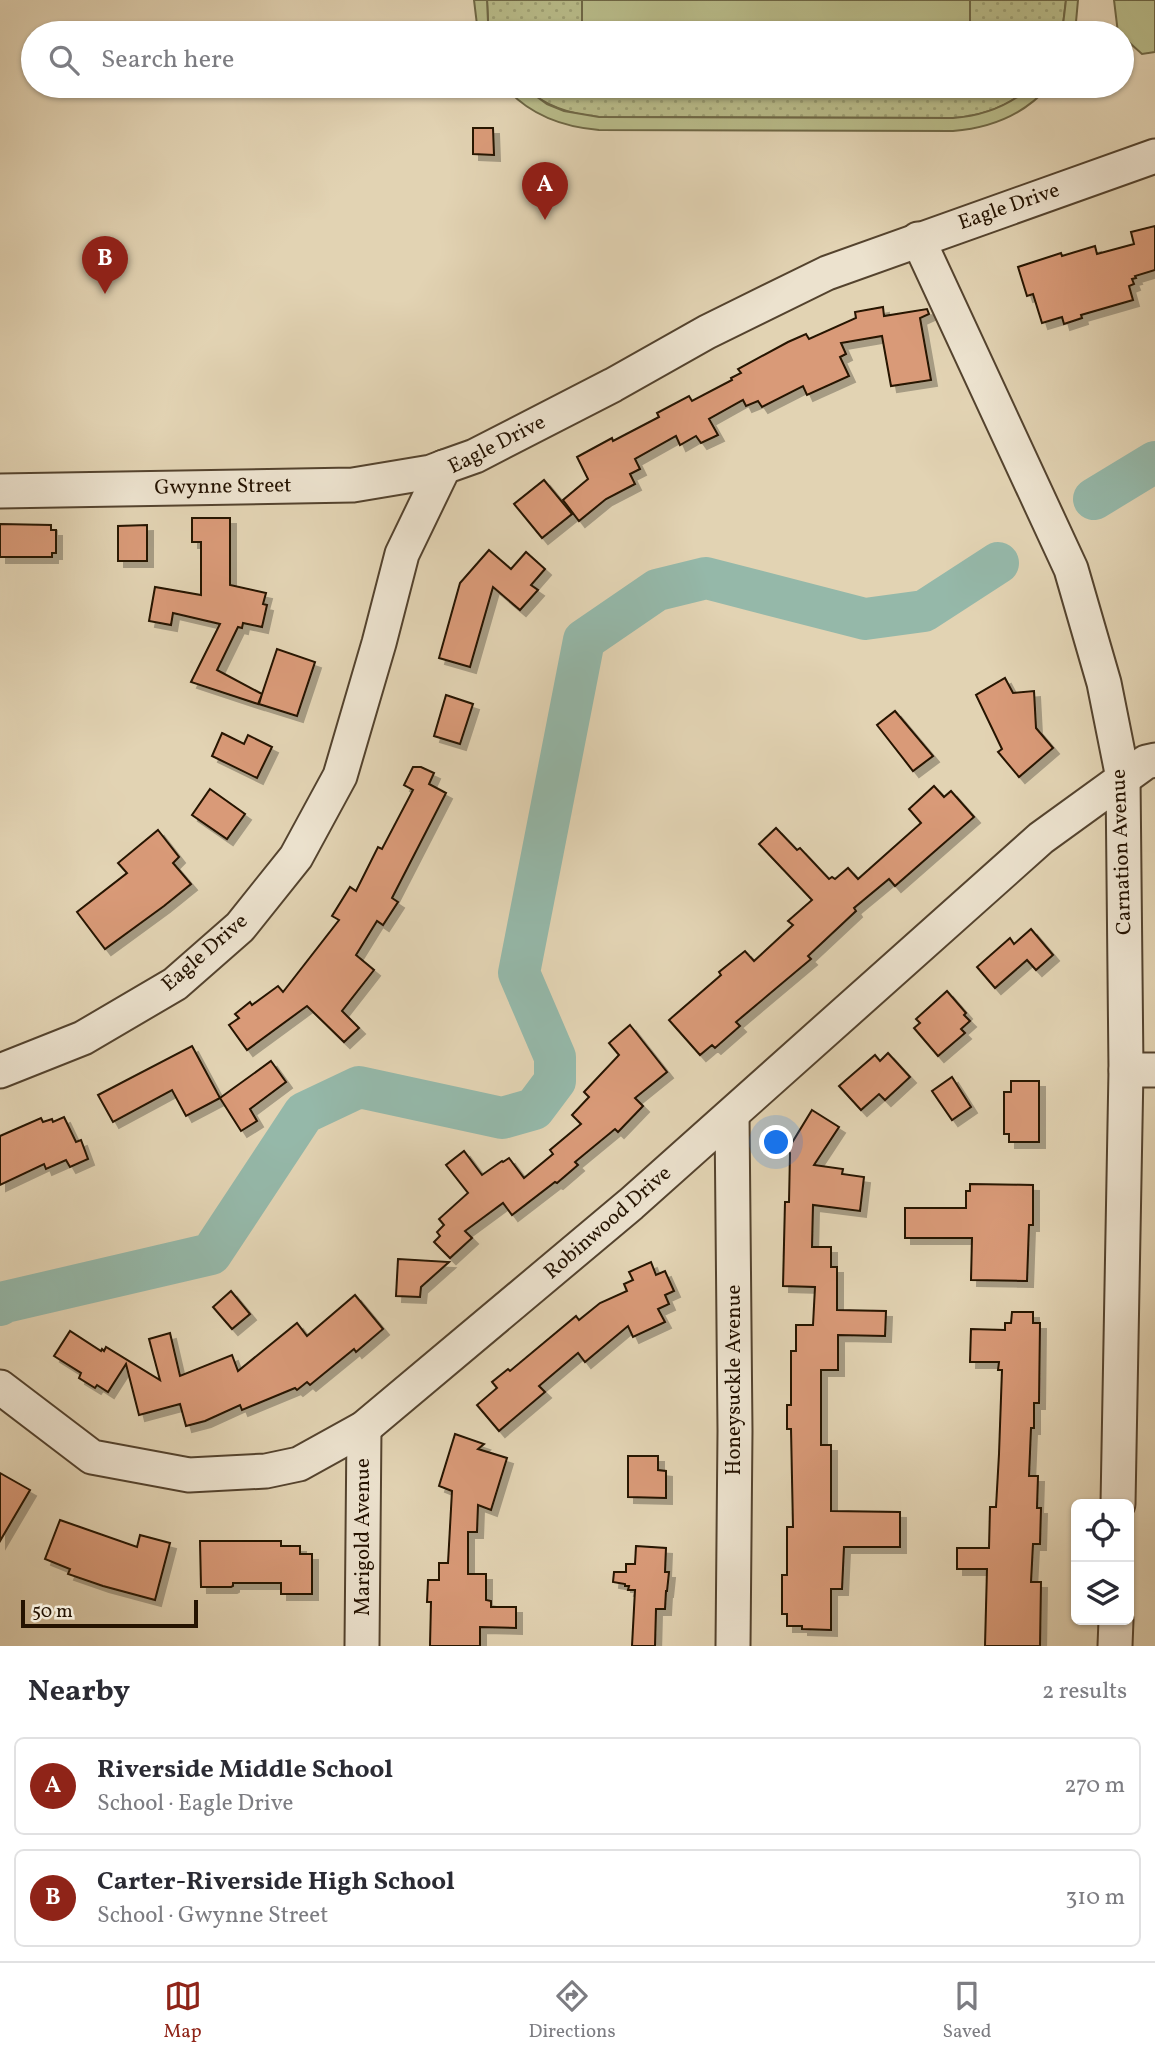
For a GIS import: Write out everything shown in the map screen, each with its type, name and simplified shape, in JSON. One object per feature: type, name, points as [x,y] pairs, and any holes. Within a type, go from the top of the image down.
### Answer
[{"type":"street","name":"Eagle Drive","points":[[0,1071],[83,1038],[175,984],[240,927],[296,857],[340,776],[402,554],[444,467],[475,456],[613,385],[708,332],[827,273],[1155,156]]},
{"type":"street","name":"Carnation Avenue","points":[[918,239],[1071,569],[1104,683],[1124,778],[1140,1070],[1118,1499]]},
{"type":"street","name":"Gwynne Street","points":[[0,491],[354,485],[431,472],[444,467]]},
{"type":"street","name":"Robinwood Drive","points":[[0,1387],[92,1457],[189,1475],[266,1471],[299,1464],[364,1428],[631,1204],[1041,838],[1146,762],[1155,760]]},
{"type":"street","name":"Honeysuckle Avenue","points":[[732,1115],[735,1431],[733,1646]]},
{"type":"street","name":"Marigold Avenue","points":[[362,1646],[364,1428]]},
{"type":"street","points":[[1115,1646],[1116,1625]]},
{"type":"green space","points":[[474,0],[487,0],[488,21],[477,21]]},
{"type":"green space","points":[[487,0],[1066,0],[1063,21],[488,21]]},
{"type":"green space","points":[[582,0],[970,0],[970,21],[582,21]]},
{"type":"green space","points":[[1066,0],[1078,0],[1076,21],[1063,21]]},
{"type":"green space","points":[[1114,0],[1155,0],[1155,52],[1142,54],[1134,47],[1134,21],[1117,21]]},
{"type":"green space","points":[[516,98],[539,98],[564,111],[599,117],[953,118],[996,109],[1015,98],[1037,98],[1006,118],[981,127],[953,131],[599,130],[572,126],[547,118]]},
{"type":"green space","points":[[1015,98],[996,109],[953,118],[599,117],[558,108],[540,99]]},
{"type":"building","points":[[473,128],[493,128],[494,155],[473,154]]},
{"type":"building","points":[[1155,226],[1155,270],[1132,279],[1134,284],[1129,286],[1133,300],[1081,315],[1082,318],[1064,324],[1062,317],[1042,323],[1033,294],[1027,296],[1018,267],[1061,253],[1062,256],[1095,246],[1097,254],[1134,244],[1131,232]]},
{"type":"building","points":[[883,307],[884,316],[927,309],[929,314],[920,318],[931,380],[891,386],[882,336],[841,343],[846,354],[840,357],[849,376],[807,395],[803,386],[762,407],[758,401],[746,406],[743,400],[709,419],[718,435],[701,443],[696,436],[680,445],[676,436],[635,459],[640,469],[630,474],[635,484],[606,499],[579,521],[563,500],[588,479],[577,457],[659,417],[657,413],[689,396],[692,401],[732,380],[731,378],[741,373],[738,369],[788,342],[806,334],[809,339],[856,318],[855,312]]},
{"type":"building","points":[[544,480],[572,514],[542,538],[514,504]]},
{"type":"building","points":[[192,518],[230,518],[230,585],[266,593],[263,604],[267,605],[262,627],[243,623],[242,628],[238,627],[217,670],[262,694],[258,704],[191,682],[220,624],[173,613],[171,625],[149,621],[155,587],[201,595],[201,542],[192,542]]},
{"type":"building","points":[[0,524],[51,525],[51,530],[56,530],[56,553],[52,553],[52,557],[0,557]]},
{"type":"building","points":[[147,525],[147,561],[118,561],[118,526]]},
{"type":"building","points":[[489,550],[511,569],[526,552],[545,569],[531,585],[538,590],[520,610],[493,587],[470,667],[439,658],[460,583]]},
{"type":"building","points":[[277,649],[315,662],[297,716],[259,704]]},
{"type":"building","points":[[1005,678],[1013,693],[1034,691],[1036,728],[1053,748],[1019,777],[998,752],[1002,749],[976,695]]},
{"type":"building","points":[[446,695],[473,704],[460,744],[434,736]]},
{"type":"building","points":[[895,711],[933,756],[913,771],[877,725]]},
{"type":"building","points":[[222,733],[244,744],[248,735],[272,747],[257,778],[212,756]]},
{"type":"building","points":[[413,767],[421,767],[434,773],[429,784],[446,793],[392,898],[398,902],[383,925],[377,921],[356,955],[374,970],[342,1011],[359,1028],[344,1042],[307,1006],[247,1050],[229,1025],[239,1018],[235,1014],[278,986],[283,992],[339,920],[332,916],[350,887],[356,891],[378,847],[382,849],[413,790],[404,785]]},
{"type":"building","points":[[934,786],[944,797],[951,791],[974,817],[895,886],[889,879],[854,908],[856,911],[808,956],[811,959],[736,1022],[740,1026],[715,1048],[712,1045],[700,1055],[669,1020],[745,951],[754,961],[793,925],[788,921],[812,900],[759,844],[776,828],[797,850],[800,848],[829,879],[835,879],[848,868],[858,879],[921,823],[909,809]]},
{"type":"building","points":[[210,789],[245,814],[227,839],[192,815]]},
{"type":"building","points":[[158,830],[179,857],[173,863],[191,884],[105,949],[77,912],[127,873],[118,863]]},
{"type":"building","points":[[1031,929],[1053,955],[1036,970],[1027,960],[995,988],[977,967],[1010,938],[1014,944]]},
{"type":"building","points":[[947,991],[970,1021],[961,1029],[965,1033],[938,1056],[914,1028],[920,1023],[916,1019]]},
{"type":"building","points":[[630,1025],[667,1072],[635,1098],[643,1106],[618,1132],[615,1129],[575,1162],[578,1165],[557,1183],[512,1215],[503,1203],[465,1231],[472,1238],[450,1258],[434,1242],[440,1236],[437,1232],[444,1225],[439,1219],[468,1193],[446,1165],[464,1151],[482,1175],[509,1158],[524,1178],[553,1154],[550,1150],[581,1124],[572,1115],[589,1097],[584,1092],[619,1055],[609,1043]]},
{"type":"building","points":[[192,1046],[220,1098],[186,1116],[172,1090],[113,1122],[98,1095]]},
{"type":"building","points":[[888,1053],[910,1077],[885,1100],[879,1094],[861,1110],[839,1086],[875,1055],[880,1061]]},
{"type":"building","points":[[271,1061],[286,1082],[250,1109],[257,1121],[241,1131],[220,1098]]},
{"type":"building","points":[[952,1077],[971,1107],[952,1120],[932,1091]]},
{"type":"building","points":[[1011,1081],[1039,1081],[1039,1142],[1009,1142],[1009,1134],[1004,1134],[1004,1092],[1011,1092]]},
{"type":"building","points":[[812,1110],[839,1127],[814,1165],[843,1169],[842,1174],[864,1177],[860,1211],[813,1205],[812,1247],[831,1247],[831,1267],[837,1267],[837,1310],[886,1311],[885,1336],[838,1335],[838,1370],[821,1370],[821,1445],[831,1445],[831,1511],[900,1512],[900,1547],[844,1547],[842,1589],[831,1589],[831,1630],[787,1626],[787,1614],[782,1614],[782,1575],[787,1575],[787,1527],[793,1527],[791,1429],[787,1429],[787,1405],[791,1405],[791,1351],[796,1351],[796,1325],[813,1325],[815,1287],[783,1286],[785,1202],[789,1202],[790,1153],[787,1151]]},
{"type":"building","points":[[64,1117],[76,1142],[81,1140],[88,1159],[70,1167],[66,1160],[46,1169],[44,1164],[0,1185],[0,1136],[41,1118],[43,1122],[52,1119],[53,1122]]},
{"type":"building","points":[[970,1184],[1033,1185],[1033,1225],[1029,1225],[1027,1281],[971,1280],[972,1238],[905,1238],[905,1208],[966,1208],[966,1191],[970,1191]]},
{"type":"building","points":[[398,1259],[449,1262],[421,1287],[420,1297],[396,1296]]},
{"type":"building","points":[[651,1262],[656,1275],[665,1271],[674,1291],[665,1295],[669,1304],[658,1309],[665,1322],[633,1337],[628,1326],[585,1362],[578,1353],[539,1386],[545,1392],[499,1431],[477,1405],[497,1388],[492,1382],[508,1369],[510,1371],[576,1316],[579,1320],[600,1303],[627,1291],[624,1284],[633,1280],[629,1272]]},
{"type":"building","points":[[231,1291],[250,1314],[232,1329],[213,1307]]},
{"type":"building","points":[[355,1295],[383,1329],[356,1352],[354,1349],[310,1385],[307,1382],[297,1390],[295,1388],[242,1410],[240,1405],[205,1421],[186,1426],[180,1404],[139,1415],[126,1364],[108,1392],[79,1378],[81,1373],[54,1356],[70,1331],[101,1351],[106,1347],[160,1380],[149,1339],[170,1333],[180,1376],[232,1355],[238,1371],[297,1323],[307,1336]]},
{"type":"building","points":[[1012,1312],[1033,1312],[1033,1323],[1040,1323],[1039,1403],[1034,1403],[1029,1476],[1038,1476],[1037,1508],[1041,1508],[1040,1544],[1033,1544],[1031,1582],[1041,1582],[1040,1646],[985,1646],[987,1569],[957,1569],[957,1548],[989,1548],[990,1507],[996,1507],[1002,1370],[998,1370],[999,1362],[970,1362],[971,1329],[1005,1330],[1005,1323],[1011,1323]]},
{"type":"building","points":[[455,1434],[484,1444],[478,1449],[507,1458],[491,1510],[478,1505],[477,1532],[468,1532],[468,1574],[486,1574],[486,1600],[491,1601],[491,1607],[516,1607],[516,1628],[480,1627],[480,1646],[430,1646],[431,1602],[427,1602],[428,1580],[439,1580],[439,1563],[448,1563],[452,1491],[439,1486]]},
{"type":"building","points":[[628,1456],[658,1456],[658,1470],[666,1471],[666,1498],[628,1497]]},
{"type":"building","points":[[0,1473],[30,1490],[0,1541]]},
{"type":"building","points":[[60,1520],[137,1547],[140,1535],[170,1543],[155,1600],[68,1574],[70,1569],[45,1559]]},
{"type":"building","points":[[200,1541],[281,1541],[281,1546],[300,1546],[300,1554],[312,1554],[312,1594],[281,1594],[281,1583],[233,1583],[231,1587],[201,1587]]},
{"type":"building","points":[[636,1546],[666,1548],[665,1572],[669,1572],[665,1609],[656,1609],[655,1646],[632,1646],[635,1590],[628,1590],[629,1586],[613,1582],[614,1572],[626,1572],[626,1564],[635,1564]]},
{"type":"waterway","points":[[1094,499],[1155,462]]},
{"type":"waterway","points":[[0,1305],[211,1254],[304,1113],[359,1087],[502,1118],[534,1109],[555,1081],[555,1057],[519,973],[584,640],[657,590],[706,578],[865,619],[924,611],[998,563]]},
{"type":"place","name":"Riverside Middle School","points":[[545,220]]},
{"type":"place","name":"Carter-Riverside High School","points":[[105,294]]}]
